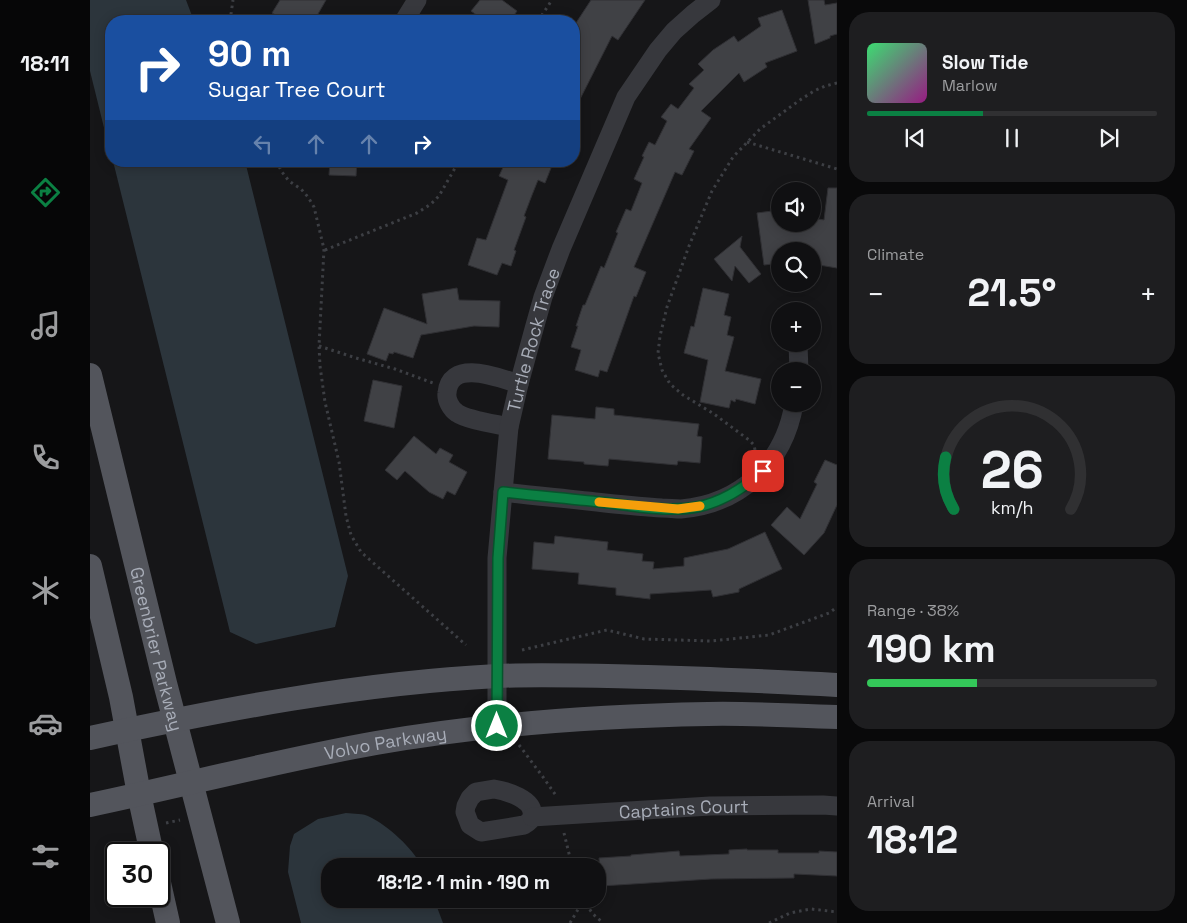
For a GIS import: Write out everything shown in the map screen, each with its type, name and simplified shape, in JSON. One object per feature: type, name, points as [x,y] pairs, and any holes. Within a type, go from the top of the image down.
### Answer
[{"type":"main road","name":"Greenbrier Parkway","points":[[90,375],[174,721],[228,923]]},
{"type":"main road","points":[[90,566],[121,697],[149,842]]},
{"type":"main road","points":[[90,738],[328,692],[435,680],[544,675],[837,685]]},
{"type":"main road","name":"Volvo Parkway","points":[[90,805],[253,768],[376,743],[497,726],[643,716],[710,714],[837,717]]},
{"type":"main road","points":[[164,907],[168,923]]},
{"type":"street","points":[[408,15],[417,0]]},
{"type":"street","name":"Turtle Rock Trace","points":[[497,726],[498,558],[509,427],[519,384],[544,297],[587,186],[626,97],[658,50],[674,31],[707,1]]},
{"type":"street","points":[[509,427],[467,418],[457,413],[450,405],[446,396],[447,390],[451,379],[460,373],[477,373],[519,384]]},
{"type":"street","points":[[503,492],[678,509],[710,504],[730,496],[749,484],[764,470],[781,445],[787,432],[792,412]]},
{"type":"street","name":"Captains Court","points":[[532,816],[710,806],[837,806]]},
{"type":"path","points":[[231,15],[233,0]]},
{"type":"path","points":[[542,15],[552,0]]},
{"type":"path","points":[[757,455],[754,446],[749,440],[714,414],[682,396],[670,384],[662,370],[658,353],[660,336],[667,307],[704,209],[712,191],[733,157],[760,129],[800,100],[814,91],[837,83]]},
{"type":"path","points":[[747,142],[837,169]]},
{"type":"path","points":[[279,167],[289,181],[301,189],[308,197],[314,207],[325,250],[319,346],[320,366],[325,402],[339,462],[346,516],[351,535],[361,552],[466,645]]},
{"type":"path","points":[[325,250],[417,213],[439,196],[456,167]]},
{"type":"path","points":[[319,346],[395,369],[429,382]]},
{"type":"path","points":[[522,650],[607,630],[644,639],[710,641],[769,635],[829,613],[837,607]]},
{"type":"path","points":[[163,823],[180,820]]},
{"type":"path","points":[[570,923],[578,908]]},
{"type":"path","points":[[588,908],[603,923]]},
{"type":"path","points":[[769,923],[790,913],[811,908],[837,912]]},
{"type":"shaded area","points":[[90,0],[186,0],[192,15],[105,15],[105,132],[90,71]]},
{"type":"shaded area","points":[[114,167],[246,167],[348,576],[335,627],[256,644],[230,632]]},
{"type":"shaded area","points":[[346,813],[367,816],[377,821],[399,838],[416,858],[321,858],[321,908],[437,908],[443,923],[301,923],[288,872],[290,846],[294,834],[318,819]]},
{"type":"building","points":[[280,0],[326,0],[317,15],[276,15],[272,13]]},
{"type":"building","points":[[480,0],[502,0],[517,11],[514,15],[477,15],[471,11]]},
{"type":"building","points":[[591,0],[645,0],[618,40],[612,36],[580,99],[580,17]]},
{"type":"building","points":[[808,0],[824,0],[825,5],[837,3],[837,34],[815,44]]},
{"type":"building","points":[[782,10],[797,51],[765,63],[767,67],[744,82],[739,73],[701,111],[711,118],[689,149],[694,151],[682,175],[675,172],[634,267],[646,272],[636,297],[634,296],[607,372],[600,370],[598,377],[575,370],[581,350],[571,347],[583,305],[585,305],[601,266],[604,268],[626,209],[631,211],[642,183],[634,179],[644,157],[642,156],[649,142],[655,145],[667,121],[661,117],[671,104],[678,109],[694,88],[689,84],[704,70],[698,64],[713,50],[734,36],[738,42],[761,26],[758,18]]},
{"type":"building","points":[[330,167],[357,167],[356,176],[329,175]]},
{"type":"building","points":[[503,167],[551,168],[545,183],[538,180],[524,216],[526,217],[514,250],[516,251],[511,266],[502,263],[497,275],[468,265],[477,238],[486,240],[508,180],[499,176]]},
{"type":"building","points":[[828,188],[837,188],[837,268],[821,265],[821,242],[771,242],[771,264],[764,265],[757,213],[771,211],[771,232],[821,232],[821,220],[824,220]]},
{"type":"building","points":[[742,236],[740,247],[761,274],[749,283],[735,266],[732,281],[714,259]]},
{"type":"building","points":[[457,288],[459,300],[500,301],[499,327],[474,326],[421,335],[413,358],[394,352],[393,354],[389,353],[386,361],[367,354],[384,308],[427,324],[422,294]]},
{"type":"building","points":[[703,288],[729,294],[724,315],[731,317],[727,335],[734,337],[725,371],[761,379],[755,404],[736,399],[735,402],[731,400],[729,408],[700,402],[708,360],[684,353],[691,326],[694,327]]},
{"type":"building","points":[[373,380],[402,386],[394,428],[364,421]]},
{"type":"building","points":[[596,407],[614,409],[614,415],[699,424],[697,436],[702,437],[700,463],[678,461],[677,465],[609,459],[608,466],[548,459],[552,415],[595,419]]},
{"type":"building","points":[[414,436],[436,454],[440,448],[453,455],[449,462],[467,472],[455,495],[447,491],[443,499],[429,492],[405,471],[397,480],[385,470]]},
{"type":"building","points":[[825,460],[837,465],[837,505],[824,533],[804,555],[771,525],[787,507],[800,519],[817,484],[814,482]]},
{"type":"building","points":[[765,532],[782,569],[739,589],[739,592],[713,597],[711,590],[650,594],[650,599],[616,595],[616,588],[578,584],[579,573],[532,569],[534,542],[554,544],[555,536],[608,542],[607,550],[643,554],[642,561],[654,562],[653,569],[684,566],[684,558],[728,549]]},
{"type":"building","points":[[729,850],[778,850],[778,853],[837,852],[837,876],[794,874],[794,878],[711,879],[606,886],[606,858],[599,858],[679,851],[680,856],[729,854]]},
{"type":"slow traffic","points":[[599,502],[678,509],[700,506]]},
{"type":"route","points":[[497,726],[498,558],[503,492],[678,509],[699,507],[730,496],[749,484],[763,471]]}]
